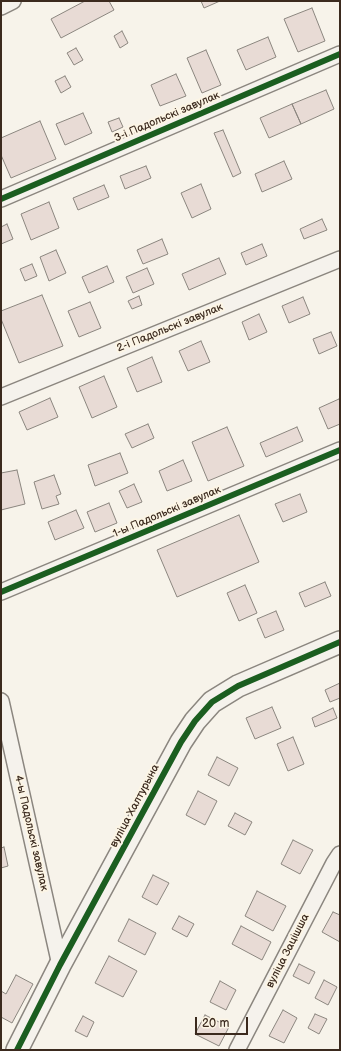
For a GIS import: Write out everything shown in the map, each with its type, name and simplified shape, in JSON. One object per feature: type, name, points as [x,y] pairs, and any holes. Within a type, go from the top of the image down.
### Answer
[{"type":"street","points":[[1,7],[13,1]]},
{"type":"street","name":"3-і Падольскі завулак","points":[[1,199],[340,54]]},
{"type":"street","name":"2-і Падольскі завулак","points":[[1,397],[340,259]]},
{"type":"street","name":"1-ы Падольскі завулак","points":[[1,592],[340,450]]},
{"type":"street","name":"вуліца Халтурына","points":[[17,1050],[60,965],[177,749],[195,721],[212,702],[238,686],[340,642]]},
{"type":"street","name":"4-ы Падольскі завулак","points":[[1,701],[60,965]]},
{"type":"street","name":"вуліца Зацішша","points":[[237,1050],[340,854]]},
{"type":"building","points":[[85,1],[109,1],[114,10],[61,38],[51,19]]},
{"type":"building","points":[[201,1],[220,1],[204,8]]},
{"type":"building","points":[[312,8],[325,41],[298,52],[284,19]]},
{"type":"building","points":[[122,31],[128,43],[120,48],[114,36]]},
{"type":"building","points":[[268,37],[276,57],[246,70],[237,50]]},
{"type":"building","points":[[76,48],[83,60],[74,65],[67,53]]},
{"type":"building","points":[[206,50],[221,85],[202,93],[187,58]]},
{"type":"building","points":[[176,74],[186,96],[160,106],[151,85]]},
{"type":"building","points":[[65,76],[71,87],[61,93],[55,81]]},
{"type":"building","points":[[326,90],[334,109],[301,124],[292,104]]},
{"type":"building","points":[[292,104],[301,124],[269,138],[260,118]]},
{"type":"building","points":[[83,113],[92,133],[65,145],[56,124]]},
{"type":"building","points":[[119,118],[123,127],[112,132],[108,122]]},
{"type":"building","points":[[40,121],[56,159],[11,178],[1,155],[1,138]]},
{"type":"building","points":[[223,130],[241,173],[233,177],[214,133]]},
{"type":"building","points":[[284,161],[292,179],[262,192],[255,174]]},
{"type":"building","points":[[146,166],[151,178],[125,189],[120,176]]},
{"type":"building","points":[[201,184],[211,209],[192,218],[181,193]]},
{"type":"building","points":[[104,185],[109,197],[78,210],[73,198]]},
{"type":"building","points":[[49,202],[59,228],[31,240],[21,214]]},
{"type":"building","points":[[322,219],[327,230],[304,239],[300,229]]},
{"type":"building","points":[[7,224],[13,239],[1,244],[1,227]]},
{"type":"building","points":[[162,239],[168,254],[143,264],[137,250]]},
{"type":"building","points":[[262,244],[267,256],[246,265],[241,253]]},
{"type":"building","points":[[56,250],[66,273],[49,281],[40,257]]},
{"type":"building","points":[[219,258],[226,274],[189,290],[182,274]]},
{"type":"building","points":[[32,264],[37,276],[25,281],[20,269]]},
{"type":"building","points":[[107,266],[114,282],[89,293],[82,277]]},
{"type":"building","points":[[147,268],[154,284],[133,293],[126,277]]},
{"type":"building","points":[[42,295],[63,346],[19,363],[1,319],[1,311]]},
{"type":"building","points":[[139,296],[142,305],[132,309],[128,301]]},
{"type":"building","points":[[303,297],[310,314],[289,323],[282,306]]},
{"type":"building","points":[[90,302],[101,328],[79,337],[68,311]]},
{"type":"building","points":[[259,314],[267,332],[249,340],[242,322]]},
{"type":"building","points":[[331,332],[337,346],[319,354],[313,339]]},
{"type":"building","points":[[201,341],[210,362],[188,371],[179,351]]},
{"type":"building","points":[[152,357],[162,382],[137,392],[127,368]]},
{"type":"building","points":[[104,376],[117,407],[92,418],[79,387]]},
{"type":"building","points":[[50,398],[58,417],[27,430],[19,412]]},
{"type":"building","points":[[339,399],[340,424],[328,429],[319,408]]},
{"type":"building","points":[[148,424],[154,438],[132,448],[125,434]]},
{"type":"building","points":[[227,427],[244,466],[208,481],[192,442]]},
{"type":"building","points":[[297,427],[303,441],[266,457],[260,443]]},
{"type":"building","points":[[120,453],[128,473],[95,486],[88,465]]},
{"type":"building","points":[[183,460],[192,481],[167,491],[159,471]]},
{"type":"building","points":[[17,470],[25,504],[1,510],[1,473]]},
{"type":"building","points":[[54,475],[61,494],[56,496],[59,504],[42,509],[34,482]]},
{"type":"building","points":[[134,484],[142,502],[127,508],[119,491]]},
{"type":"building","points":[[300,494],[307,512],[283,522],[275,504]]},
{"type":"building","points":[[109,503],[117,523],[95,532],[87,512]]},
{"type":"building","points":[[76,510],[84,528],[55,540],[48,522]]},
{"type":"building","points":[[239,515],[259,562],[177,597],[157,550]]},
{"type":"building","points":[[325,582],[331,596],[305,607],[299,593]]},
{"type":"building","points":[[245,585],[257,613],[239,621],[227,593]]},
{"type":"building","points":[[276,611],[284,630],[265,638],[257,619]]},
{"type":"building","points":[[340,683],[340,698],[330,702],[325,690]]},
{"type":"building","points":[[272,707],[281,728],[255,739],[246,718]]},
{"type":"building","points":[[333,708],[337,718],[315,727],[312,718]]},
{"type":"building","points":[[293,737],[304,764],[288,771],[277,744]]},
{"type":"building","points":[[217,757],[238,768],[229,786],[208,775]]},
{"type":"building","points":[[198,791],[217,801],[205,825],[186,815]]},
{"type":"building","points":[[235,813],[252,822],[245,835],[228,826]]},
{"type":"building","points":[[293,840],[313,850],[300,874],[281,864]]},
{"type":"building","points":[[4,847],[8,866],[1,868],[1,848]]},
{"type":"building","points":[[153,875],[169,883],[157,905],[142,897]]},
{"type":"building","points":[[257,891],[286,906],[273,931],[245,916]]},
{"type":"building","points":[[333,912],[340,915],[340,942],[322,932]]},
{"type":"building","points":[[179,916],[194,924],[187,937],[172,929]]},
{"type":"building","points":[[129,919],[156,933],[145,955],[118,941]]},
{"type":"building","points":[[241,926],[271,942],[262,960],[232,944]]},
{"type":"building","points":[[109,956],[137,971],[123,997],[95,983]]},
{"type":"building","points":[[299,964],[315,972],[309,984],[293,976]]},
{"type":"building","points":[[16,975],[33,984],[12,1023],[1,1017],[1,991],[6,994]]},
{"type":"building","points":[[324,980],[337,987],[328,1005],[315,998]]},
{"type":"building","points":[[220,981],[236,990],[226,1010],[210,1002]]},
{"type":"building","points":[[283,1010],[297,1018],[284,1043],[269,1036]]},
{"type":"building","points":[[315,1014],[327,1019],[319,1034],[308,1028]]},
{"type":"building","points":[[205,1015],[229,1027],[219,1046],[195,1034]]},
{"type":"building","points":[[83,1016],[94,1022],[87,1037],[75,1031]]},
{"type":"cycle path","points":[[1,199],[340,54]]},
{"type":"cycle path","points":[[1,592],[340,450]]},
{"type":"cycle path","points":[[17,1050],[60,965],[181,742],[195,721],[212,702],[238,686],[340,642]]}]
